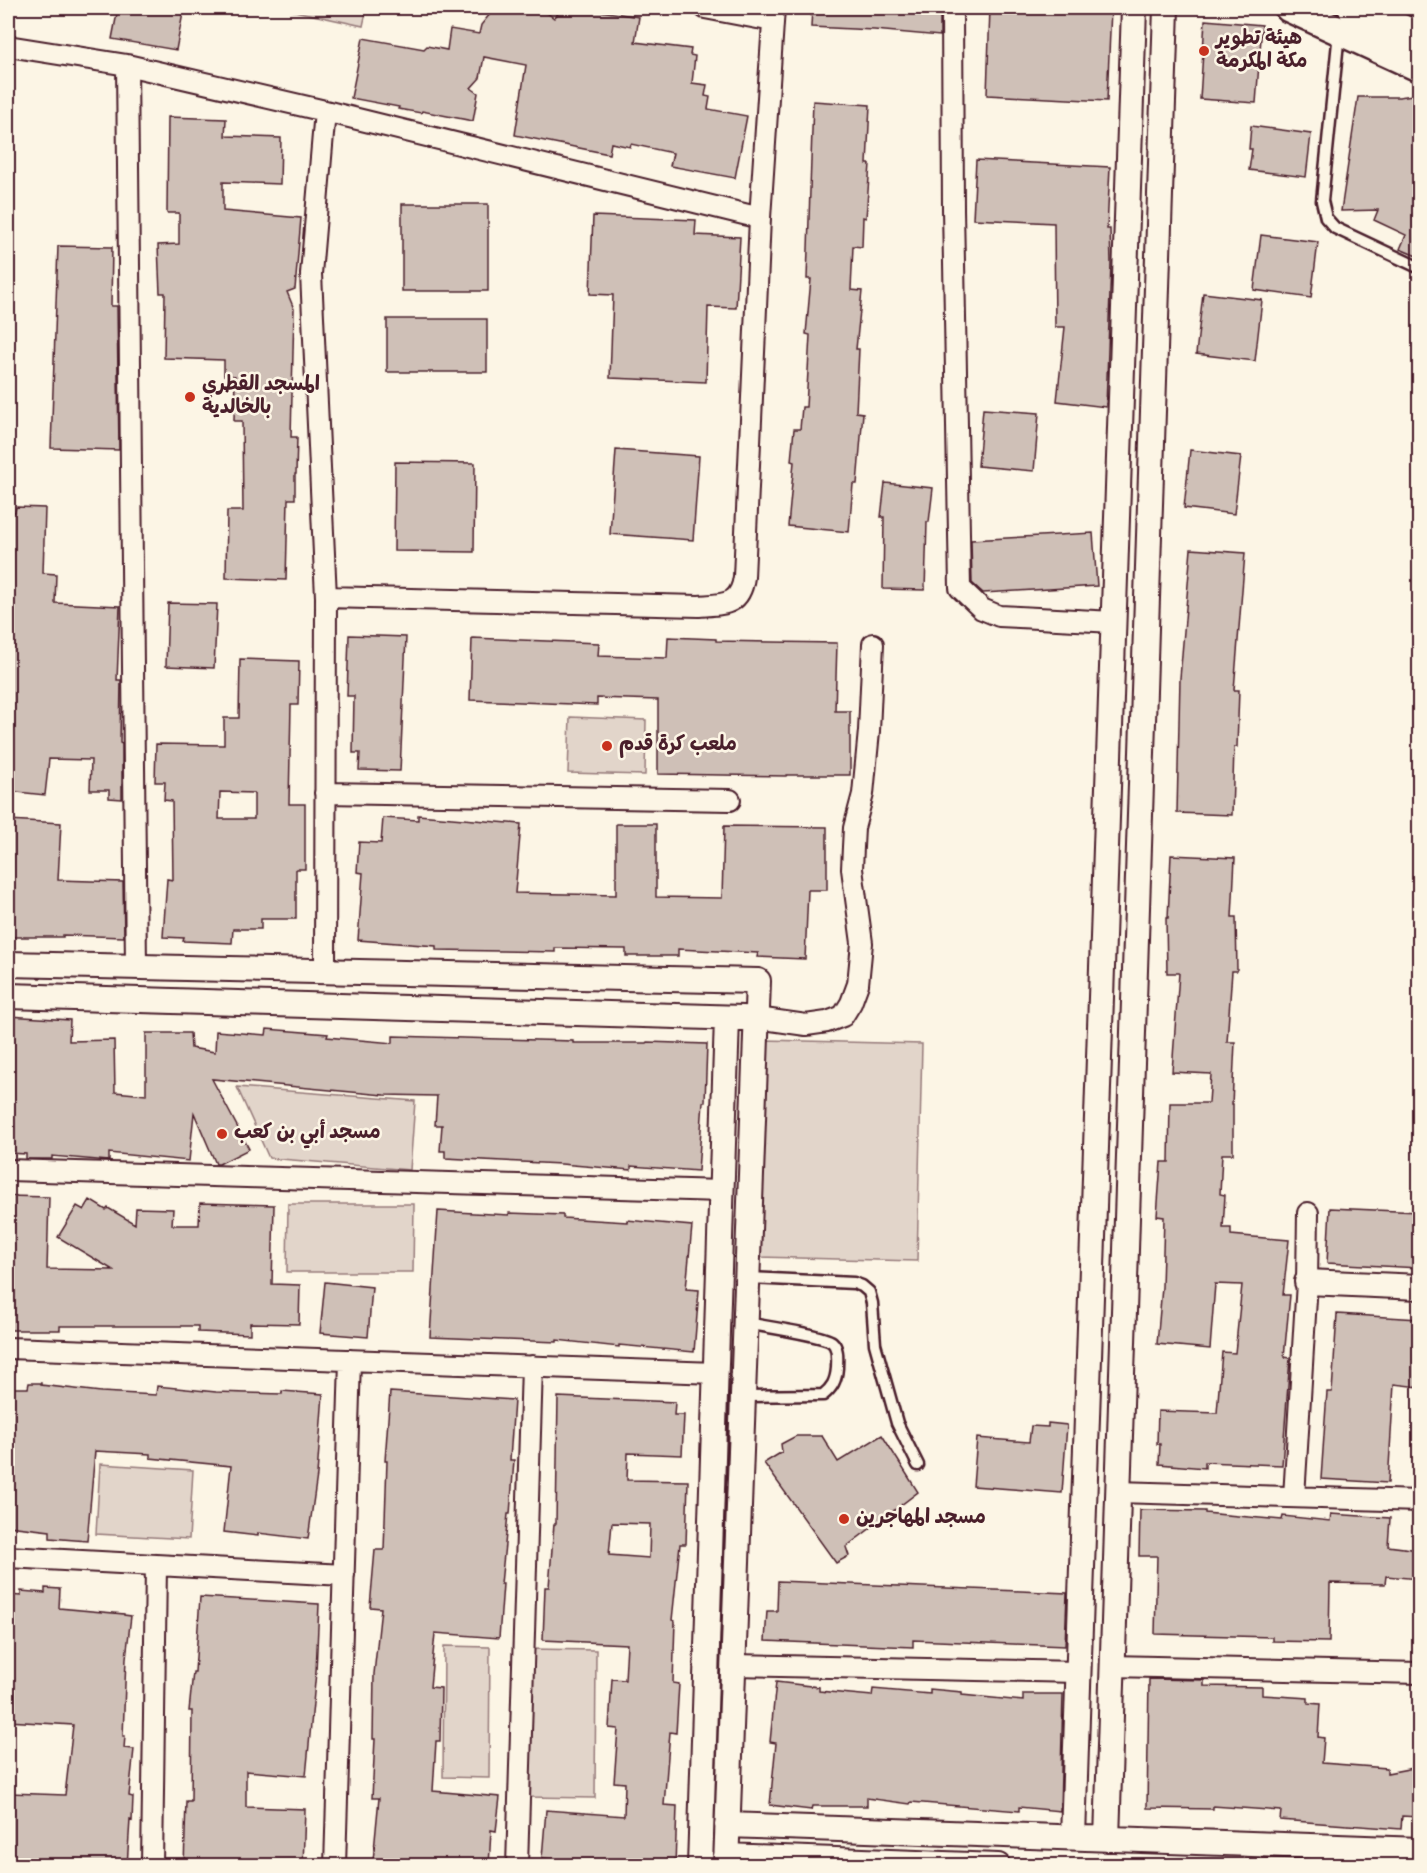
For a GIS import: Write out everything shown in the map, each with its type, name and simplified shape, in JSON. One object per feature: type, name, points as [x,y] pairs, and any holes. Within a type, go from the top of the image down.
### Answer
[{"type":"highway","points":[[1347,20],[1419,41]]},
{"type":"main road","points":[[1289,8],[1347,20],[1419,68]]},
{"type":"street","points":[[326,597],[699,606],[727,603],[738,596],[744,577],[760,218],[773,14],[705,8]]},
{"type":"street","points":[[951,8],[960,588],[981,609],[999,616],[1114,622]]},
{"type":"street","points":[[1073,1837],[1134,8]]},
{"type":"street","points":[[1107,1839],[1166,8]]},
{"type":"street","points":[[8,46],[128,65],[760,218]]},
{"type":"street","points":[[128,65],[136,967]]},
{"type":"street","points":[[325,111],[311,274],[326,597],[325,971]]},
{"type":"street","points":[[8,996],[757,1018],[806,1025],[827,1022],[843,1016],[858,984],[862,943],[852,869],[854,828],[863,794],[873,644]]},
{"type":"street","points":[[326,793],[730,800]]},
{"type":"street","points":[[8,964],[758,981],[726,1861],[998,1866]]},
{"type":"street","points":[[700,1866],[727,1018]]},
{"type":"street","points":[[8,1170],[722,1191]]},
{"type":"street","points":[[1294,1497],[1307,1282],[1308,1213]]},
{"type":"street","points":[[1307,1282],[1419,1287]]},
{"type":"street","points":[[8,1348],[716,1373]]},
{"type":"street","points":[[335,1866],[350,1360]]},
{"type":"street","points":[[517,1866],[532,1366]]},
{"type":"street","points":[[1117,1492],[1419,1501]]},
{"type":"street","points":[[8,1557],[344,1575]]},
{"type":"street","points":[[152,1866],[156,1565]]},
{"type":"street","points":[[733,1665],[1078,1672]]},
{"type":"street","points":[[1111,1665],[1419,1673]]},
{"type":"street","points":[[728,1825],[1419,1850]]},
{"type":"lane","points":[[1347,20],[1322,201],[1326,218],[1335,228],[1419,268]]},
{"type":"lane","points":[[747,1278],[854,1283],[869,1292],[872,1303],[874,1344],[890,1401],[897,1423],[918,1465]]},
{"type":"lane","points":[[743,1396],[822,1395],[832,1388],[836,1376],[837,1351],[832,1342],[820,1337],[746,1323]]},
{"type":"shaded area","points":[[281,8],[367,8],[363,26]]},
{"type":"shaded area","name":"ملعب كرة قدم","points":[[570,717],[646,720],[645,775],[568,773]]},
{"type":"shaded area","points":[[764,1040],[922,1044],[917,1261],[759,1257]]},
{"type":"shaded area","points":[[237,1087],[415,1101],[410,1170],[269,1158]]},
{"type":"shaded area","points":[[288,1204],[414,1204],[413,1272],[287,1272]]},
{"type":"shaded area","points":[[100,1464],[193,1470],[189,1539],[96,1534]]},
{"type":"shaded area","points":[[444,1646],[490,1647],[489,1778],[443,1777]]},
{"type":"shaded area","points":[[529,1649],[596,1650],[595,1798],[528,1797]]},
{"type":"building","points":[[118,8],[184,8],[176,50],[112,39]]},
{"type":"building","points":[[495,8],[543,10],[554,18],[563,8],[581,8],[639,17],[635,42],[691,49],[690,55],[695,56],[692,83],[707,85],[705,96],[710,97],[708,109],[747,116],[735,178],[670,166],[673,153],[631,144],[630,147],[611,143],[609,154],[515,135],[526,65],[484,57],[480,78],[471,88],[478,93],[473,121],[422,111],[421,113],[398,109],[399,107],[351,98],[363,38],[424,49],[427,46],[447,50],[450,29],[479,34],[481,25]]},
{"type":"building","points":[[812,8],[940,8],[940,36],[811,27]]},
{"type":"building","points":[[990,8],[1111,8],[1107,101],[987,95]]},
{"type":"building","points":[[1205,20],[1262,25],[1256,103],[1200,99]]},
{"type":"building","points":[[1419,94],[1419,257],[1400,249],[1406,235],[1374,220],[1378,210],[1341,211],[1358,97],[1399,97]]},
{"type":"building","points":[[813,101],[870,105],[867,164],[870,164],[866,218],[863,217],[862,247],[853,246],[851,290],[862,291],[856,349],[859,349],[856,412],[863,413],[857,484],[853,484],[849,532],[788,526],[794,462],[791,461],[794,429],[800,429],[802,407],[806,407],[810,335],[806,334],[811,279],[807,279]]},
{"type":"building","points":[[168,117],[226,119],[225,136],[281,138],[280,184],[223,182],[223,211],[301,218],[295,289],[287,292],[294,309],[291,437],[297,437],[295,499],[288,499],[286,580],[226,578],[227,511],[243,511],[242,421],[234,421],[235,376],[224,375],[224,360],[164,358],[165,293],[160,293],[158,245],[179,244],[179,213],[167,213]]},
{"type":"building","points":[[1251,126],[1311,134],[1306,177],[1249,170],[1252,149],[1249,149]]},
{"type":"building","points":[[976,160],[1110,167],[1107,229],[1110,229],[1111,263],[1106,407],[1057,401],[1065,327],[1055,327],[1054,223],[973,219]]},
{"type":"building","points":[[402,204],[488,204],[488,291],[402,291]]},
{"type":"building","points":[[593,216],[696,220],[695,235],[740,237],[736,308],[708,307],[706,382],[610,378],[613,295],[590,294]]},
{"type":"building","points":[[1261,235],[1318,242],[1311,298],[1254,290]]},
{"type":"building","points":[[58,246],[112,247],[111,306],[117,306],[119,450],[51,448]]},
{"type":"building","points":[[1203,293],[1262,300],[1255,361],[1196,354]]},
{"type":"building","points":[[387,319],[487,319],[487,372],[387,372]]},
{"type":"building","points":[[983,409],[1039,413],[1034,471],[978,466]]},
{"type":"building","points":[[616,450],[699,456],[693,540],[610,534]]},
{"type":"building","points":[[1190,450],[1241,456],[1234,514],[1184,508]]},
{"type":"building","points":[[395,462],[475,463],[474,552],[394,551]]},
{"type":"building","points":[[885,483],[933,488],[929,522],[927,522],[925,590],[883,589],[884,517],[881,517]]},
{"type":"building","points":[[16,507],[45,508],[43,573],[56,574],[55,603],[120,606],[117,680],[121,680],[122,799],[109,798],[109,790],[90,790],[91,760],[49,759],[45,795],[8,791],[8,512],[15,512]]},
{"type":"building","points":[[1093,533],[1097,586],[983,593],[972,583],[971,540]]},
{"type":"building","points":[[1191,549],[1245,553],[1234,690],[1239,690],[1237,747],[1234,747],[1232,815],[1177,813],[1180,678]]},
{"type":"building","points":[[168,603],[217,604],[214,668],[166,666]]},
{"type":"building","points":[[349,635],[406,637],[400,771],[359,770],[360,753],[353,753],[354,696],[347,696]]},
{"type":"building","points":[[668,637],[716,639],[716,641],[837,643],[835,711],[850,711],[850,775],[658,774],[658,700],[597,698],[597,705],[470,700],[472,638],[599,643],[598,656],[667,658]]},
{"type":"building","points":[[240,659],[299,661],[298,705],[291,705],[289,804],[305,804],[305,869],[296,869],[296,919],[261,919],[261,929],[233,929],[232,943],[183,941],[184,938],[163,937],[167,879],[173,880],[172,801],[164,800],[165,782],[155,782],[156,744],[224,745],[224,718],[239,718]],"holes":[[[220,792],[254,793],[254,819],[219,819]]]},
{"type":"building","points":[[418,815],[521,824],[515,893],[616,895],[616,824],[656,824],[656,897],[722,898],[724,826],[827,827],[827,890],[808,890],[805,959],[757,957],[758,953],[678,949],[678,956],[626,956],[626,949],[555,948],[555,952],[436,950],[436,946],[358,940],[363,873],[357,872],[359,842],[381,843],[383,818],[418,820]]},
{"type":"building","points":[[8,820],[61,823],[58,880],[123,882],[124,937],[63,935],[63,937],[8,937]]},
{"type":"building","points":[[1171,855],[1235,858],[1232,917],[1236,917],[1237,971],[1232,971],[1227,1042],[1235,1042],[1232,1104],[1233,1154],[1222,1154],[1220,1194],[1225,1195],[1223,1228],[1231,1228],[1231,1235],[1289,1240],[1283,1295],[1290,1295],[1284,1357],[1290,1358],[1282,1465],[1205,1462],[1205,1468],[1159,1464],[1158,1411],[1217,1413],[1222,1352],[1235,1353],[1242,1285],[1215,1284],[1210,1349],[1157,1344],[1162,1287],[1164,1217],[1157,1216],[1161,1162],[1169,1162],[1170,1103],[1209,1103],[1211,1074],[1172,1072],[1179,973],[1167,973],[1166,918],[1168,918]]},
{"type":"building","points":[[8,1016],[70,1020],[69,1041],[114,1040],[115,1092],[146,1095],[146,1033],[190,1033],[191,1048],[215,1052],[216,1031],[266,1035],[267,1029],[393,1043],[393,1036],[573,1041],[573,1043],[707,1044],[705,1102],[703,1102],[698,1171],[631,1166],[631,1170],[445,1158],[445,1151],[440,1151],[442,1125],[435,1125],[437,1096],[384,1095],[212,1079],[249,1149],[219,1164],[216,1164],[194,1113],[189,1161],[109,1153],[109,1161],[52,1156],[52,1159],[26,1159],[26,1154],[8,1153]]},
{"type":"building","points":[[8,1196],[49,1197],[47,1269],[113,1270],[58,1237],[77,1206],[84,1210],[90,1200],[135,1224],[136,1208],[173,1209],[172,1225],[199,1225],[200,1203],[274,1205],[272,1284],[300,1285],[299,1324],[250,1323],[250,1334],[198,1332],[198,1326],[60,1326],[60,1330],[8,1330]]},
{"type":"building","points":[[1330,1208],[1419,1212],[1419,1268],[1327,1263]]},
{"type":"building","points":[[438,1211],[563,1215],[563,1218],[627,1222],[627,1220],[692,1226],[686,1289],[699,1290],[694,1352],[557,1340],[557,1342],[430,1337]]},
{"type":"building","points":[[325,1282],[372,1287],[368,1337],[320,1333]]},
{"type":"building","points":[[1337,1314],[1419,1319],[1419,1387],[1394,1384],[1388,1483],[1321,1479],[1327,1392],[1332,1392]]},
{"type":"building","points":[[29,1383],[101,1392],[156,1395],[157,1386],[216,1392],[282,1394],[282,1391],[323,1394],[317,1475],[308,1539],[258,1533],[258,1536],[224,1532],[231,1466],[150,1458],[150,1454],[95,1451],[87,1541],[50,1538],[50,1531],[8,1526],[8,1388],[28,1388]]},
{"type":"building","points":[[390,1392],[514,1400],[510,1460],[514,1460],[501,1584],[503,1584],[499,1638],[435,1633],[430,1687],[441,1688],[440,1741],[436,1741],[433,1791],[500,1797],[496,1831],[491,1830],[489,1866],[426,1866],[373,1861],[379,1798],[372,1798],[375,1739],[373,1739],[374,1674],[381,1608],[370,1607],[375,1550],[384,1550],[387,1461],[385,1461]]},
{"type":"building","points":[[558,1397],[675,1402],[674,1415],[684,1415],[682,1455],[628,1453],[627,1480],[688,1481],[686,1544],[680,1544],[672,1620],[675,1621],[673,1683],[679,1684],[676,1733],[670,1732],[664,1805],[677,1806],[675,1866],[628,1866],[542,1858],[546,1810],[624,1816],[625,1783],[614,1782],[618,1729],[609,1728],[612,1679],[625,1680],[627,1644],[543,1640],[545,1587],[549,1587],[554,1524],[556,1524]],"holes":[[[612,1523],[650,1524],[649,1558],[609,1555]]]},
{"type":"building","points":[[1048,1423],[1067,1425],[1062,1493],[973,1486],[977,1438],[1029,1442],[1031,1426],[1048,1427]]},
{"type":"building","name":"مسجد المهاجرين","points":[[882,1435],[918,1492],[846,1547],[849,1556],[836,1563],[764,1463],[782,1452],[781,1444],[796,1436],[822,1436],[838,1462]]},
{"type":"building","points":[[1140,1510],[1205,1511],[1205,1513],[1282,1520],[1283,1516],[1330,1521],[1331,1514],[1390,1518],[1388,1546],[1419,1550],[1419,1579],[1386,1576],[1385,1584],[1330,1583],[1329,1642],[1272,1641],[1272,1637],[1155,1634],[1157,1556],[1139,1556]]},
{"type":"building","points":[[778,1581],[1067,1593],[1065,1646],[913,1640],[913,1647],[765,1641],[767,1611],[777,1611]]},
{"type":"building","points":[[45,1588],[60,1589],[59,1608],[131,1616],[126,1658],[123,1736],[125,1736],[124,1748],[134,1749],[129,1796],[133,1797],[132,1821],[130,1820],[127,1866],[10,1866],[12,1846],[8,1845],[9,1793],[65,1795],[73,1725],[8,1721],[8,1595],[21,1596],[21,1591],[45,1593]]},
{"type":"building","points":[[200,1597],[319,1604],[316,1672],[306,1776],[246,1771],[246,1807],[305,1809],[303,1866],[184,1866],[186,1801],[191,1801],[192,1711],[189,1711],[193,1672],[195,1672]]},
{"type":"building","points":[[1149,1679],[1204,1680],[1204,1686],[1262,1687],[1262,1695],[1308,1698],[1308,1703],[1320,1704],[1318,1737],[1324,1738],[1322,1763],[1387,1768],[1387,1773],[1419,1767],[1419,1817],[1402,1816],[1401,1829],[1280,1820],[1281,1811],[1213,1806],[1213,1809],[1147,1808]]},
{"type":"building","points":[[776,1682],[819,1687],[819,1691],[872,1696],[873,1689],[930,1694],[930,1689],[962,1692],[962,1695],[1023,1701],[1023,1694],[1063,1694],[1060,1811],[1019,1807],[1019,1811],[911,1802],[910,1804],[867,1798],[867,1806],[812,1806],[811,1810],[770,1805],[776,1743],[770,1742]]},
{"type":"place","name":"هيئة تطوير مكة المكرمة","points":[[1204,51]]},
{"type":"place","name":"المسجد القطري بالخالدية","points":[[190,397]]},
{"type":"place","name":"ملعب كرة قدم","points":[[607,746]]},
{"type":"place","name":"مسجد أبي بن كعب","points":[[222,1134]]},
{"type":"place","name":"مسجد المهاجرين","points":[[844,1519]]}]
